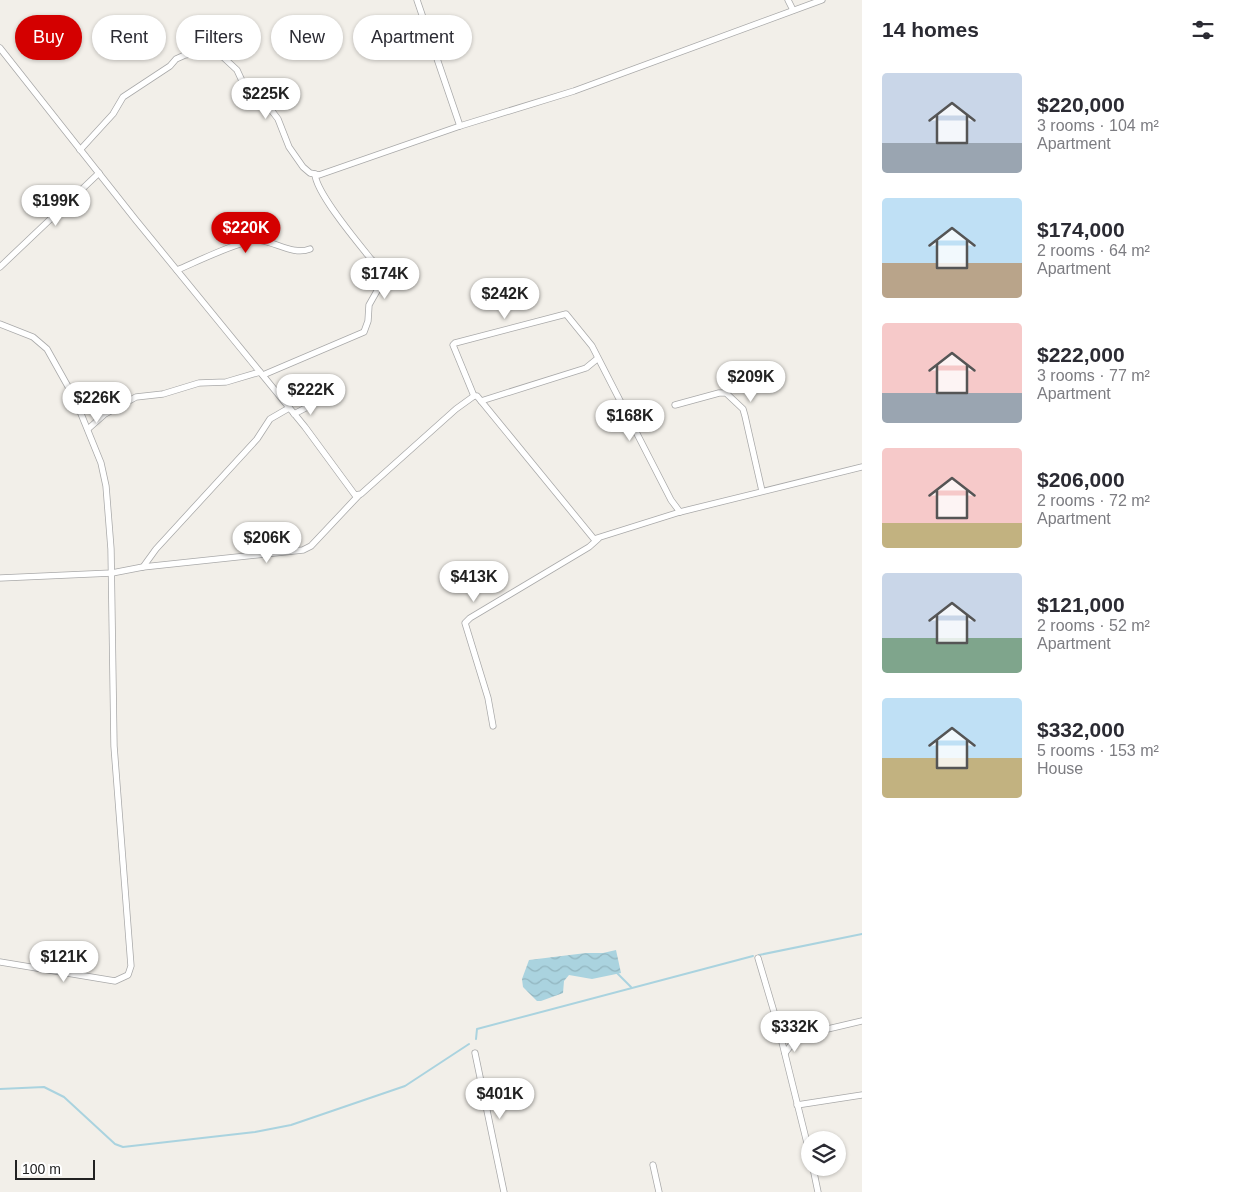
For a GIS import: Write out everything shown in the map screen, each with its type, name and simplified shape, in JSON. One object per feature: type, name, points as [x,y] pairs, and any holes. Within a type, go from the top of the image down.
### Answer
[{"type":"street","points":[[417,0],[460,126]]},
{"type":"street","points":[[788,0],[792,10]]},
{"type":"street","points":[[314,174],[574,91],[822,0]]},
{"type":"street","points":[[0,48],[80,150],[294,414],[356,495],[359,495]]},
{"type":"street","points":[[80,150],[113,114],[123,97],[170,66],[176,59],[185,55],[203,52],[223,57],[237,70],[243,82],[259,94],[278,119],[294,155],[303,167],[314,174],[324,198],[372,260],[384,269],[386,276],[369,305],[368,321],[364,332],[261,373],[226,382],[199,383],[163,394],[143,395],[105,414],[88,429]]},
{"type":"street","points":[[0,267],[99,173]]},
{"type":"street","points":[[177,270],[249,241],[267,242],[296,251],[310,249]]},
{"type":"street","points":[[598,539],[591,537],[481,401],[474,396],[453,346],[463,340],[566,314],[592,346],[671,500],[680,512]]},
{"type":"street","points":[[0,324],[33,337],[47,349],[75,399],[88,429],[101,463],[108,496],[112,573],[114,746],[131,966],[130,972],[121,980],[109,980],[0,962]]},
{"type":"street","points":[[481,401],[586,368],[597,359]]},
{"type":"street","points":[[675,405],[726,393],[743,409],[762,491]]},
{"type":"street","points":[[0,578],[112,573],[143,567],[303,550],[311,546],[359,495],[456,408],[474,396]]},
{"type":"street","points":[[294,414],[318,401]]},
{"type":"street","points":[[143,567],[156,549],[257,439],[270,419],[289,408]]},
{"type":"street","points":[[493,726],[486,690],[465,623],[470,618],[590,547],[598,539],[680,512],[862,467]]},
{"type":"street","points":[[758,958],[785,1053],[804,1131]]},
{"type":"street","points":[[785,1053],[798,1036],[862,1021]]},
{"type":"street","points":[[475,1053],[504,1192]]},
{"type":"street","points":[[798,1105],[862,1095]]},
{"type":"street","points":[[653,1165],[659,1192]]},
{"type":"street","points":[[815,1176],[818,1192]]},
{"type":"water","points":[[616,950],[621,973],[592,979],[569,975],[564,981],[563,993],[541,1001],[537,1001],[523,987],[522,979],[529,960]]},
{"type":"waterway","points":[[759,955],[862,934]]},
{"type":"waterway","points":[[476,1039],[477,1029],[753,956]]},
{"type":"waterway","points":[[617,973],[631,987]]},
{"type":"waterway","points":[[0,1089],[44,1087],[64,1097],[115,1144],[123,1147],[255,1132],[291,1125],[405,1086],[469,1044]]}]
